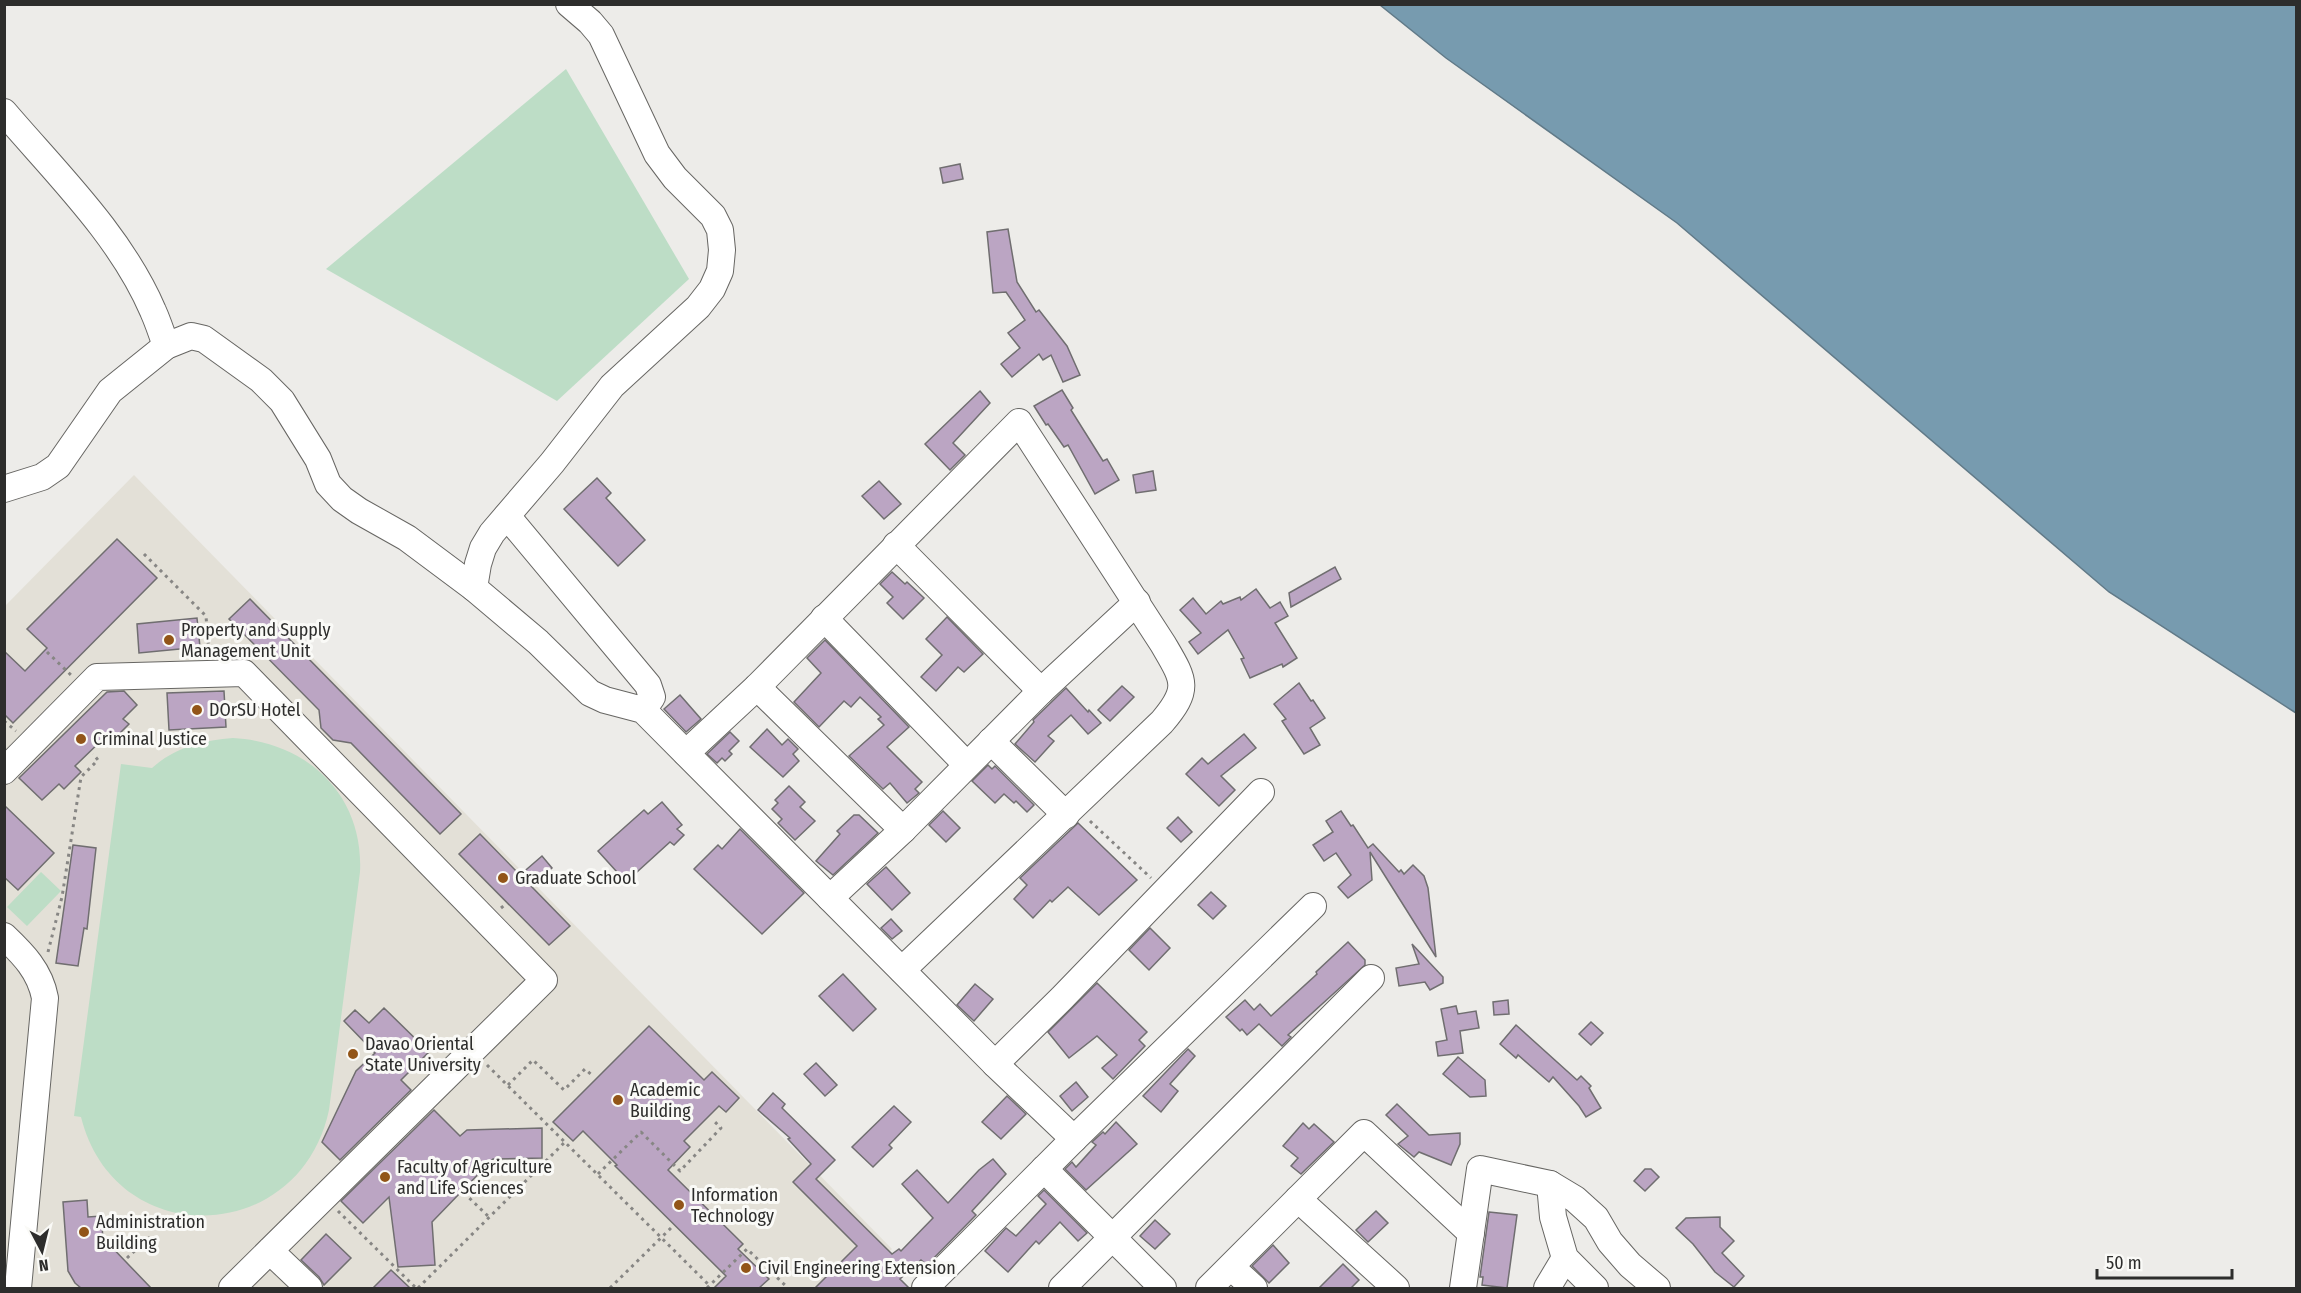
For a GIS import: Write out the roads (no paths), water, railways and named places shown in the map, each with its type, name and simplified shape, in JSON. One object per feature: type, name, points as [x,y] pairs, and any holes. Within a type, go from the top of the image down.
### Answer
[{"type":"street","points":[[474,588],[483,548],[507,516],[612,386],[698,307],[712,289],[720,271],[722,250],[720,230],[713,216],[675,178],[657,154],[601,35],[569,4]]},
{"type":"street","points":[[4,112],[97,219],[142,290],[153,311],[166,346]]},
{"type":"street","points":[[4,489],[42,477],[58,466],[110,392],[166,346],[191,336],[204,339],[261,380],[282,400],[318,459],[328,484],[342,499],[407,538],[474,588],[538,642],[590,693],[605,700],[644,710],[995,1064],[1074,1139]]},
{"type":"street","points":[[686,753],[757,687],[1019,422],[1137,602],[1174,663],[1182,679],[1182,693],[1174,708],[1162,722],[902,970]]},
{"type":"street","points":[[507,516],[648,685],[652,697],[644,710]]},
{"type":"street","points":[[896,545],[1041,691]]},
{"type":"street","points":[[830,898],[903,830],[1041,691],[1137,602]]},
{"type":"street","points":[[824,618],[968,765]]},
{"type":"street","points":[[4,771],[97,677],[244,673],[544,980],[232,1288]]},
{"type":"street","points":[[757,687],[903,830]]},
{"type":"street","points":[[992,741],[1070,811]]},
{"type":"street","points":[[995,1064],[1261,792]]},
{"type":"street","points":[[925,1288],[1313,906]]},
{"type":"street","points":[[4,936],[25,956],[39,976],[43,987],[45,1009],[18,1288]]},
{"type":"street","points":[[1062,1288],[1371,978]]},
{"type":"street","points":[[1209,1288],[1364,1133],[1471,1233]]},
{"type":"street","points":[[1044,1169],[1163,1288]]},
{"type":"street","points":[[1463,1288],[1480,1169],[1550,1184],[1575,1198],[1596,1218],[1610,1242],[1630,1265],[1657,1288]]},
{"type":"street","points":[[1550,1184],[1553,1217],[1565,1258],[1595,1288]]},
{"type":"street","points":[[1298,1199],[1396,1288]]},
{"type":"street","points":[[270,1251],[309,1288]]},
{"type":"street","points":[[1547,1288],[1565,1258]]},
{"type":"street","points":[[1231,1267],[1254,1288]]},
{"type":"water","points":[[1380,5],[2296,5],[2296,713],[2109,592],[1677,223],[1446,58]]},
{"type":"place","name":"Property and Supply Management Unit","points":[[169,640]]},
{"type":"place","name":"DOrSU Hotel","points":[[197,710]]},
{"type":"place","name":"Criminal Justice","points":[[81,739]]},
{"type":"place","name":"Graduate School","points":[[503,878]]},
{"type":"place","name":"Davao Oriental State University","points":[[353,1054]]},
{"type":"place","name":"Academic Building","points":[[618,1100]]},
{"type":"place","name":"Faculty of Agriculture and Life Sciences","points":[[385,1177]]},
{"type":"place","name":"Information Technology","points":[[679,1205]]},
{"type":"place","name":"Administration Building","points":[[84,1232]]},
{"type":"place","name":"Civil Engineering Extension","points":[[746,1268]]}]
